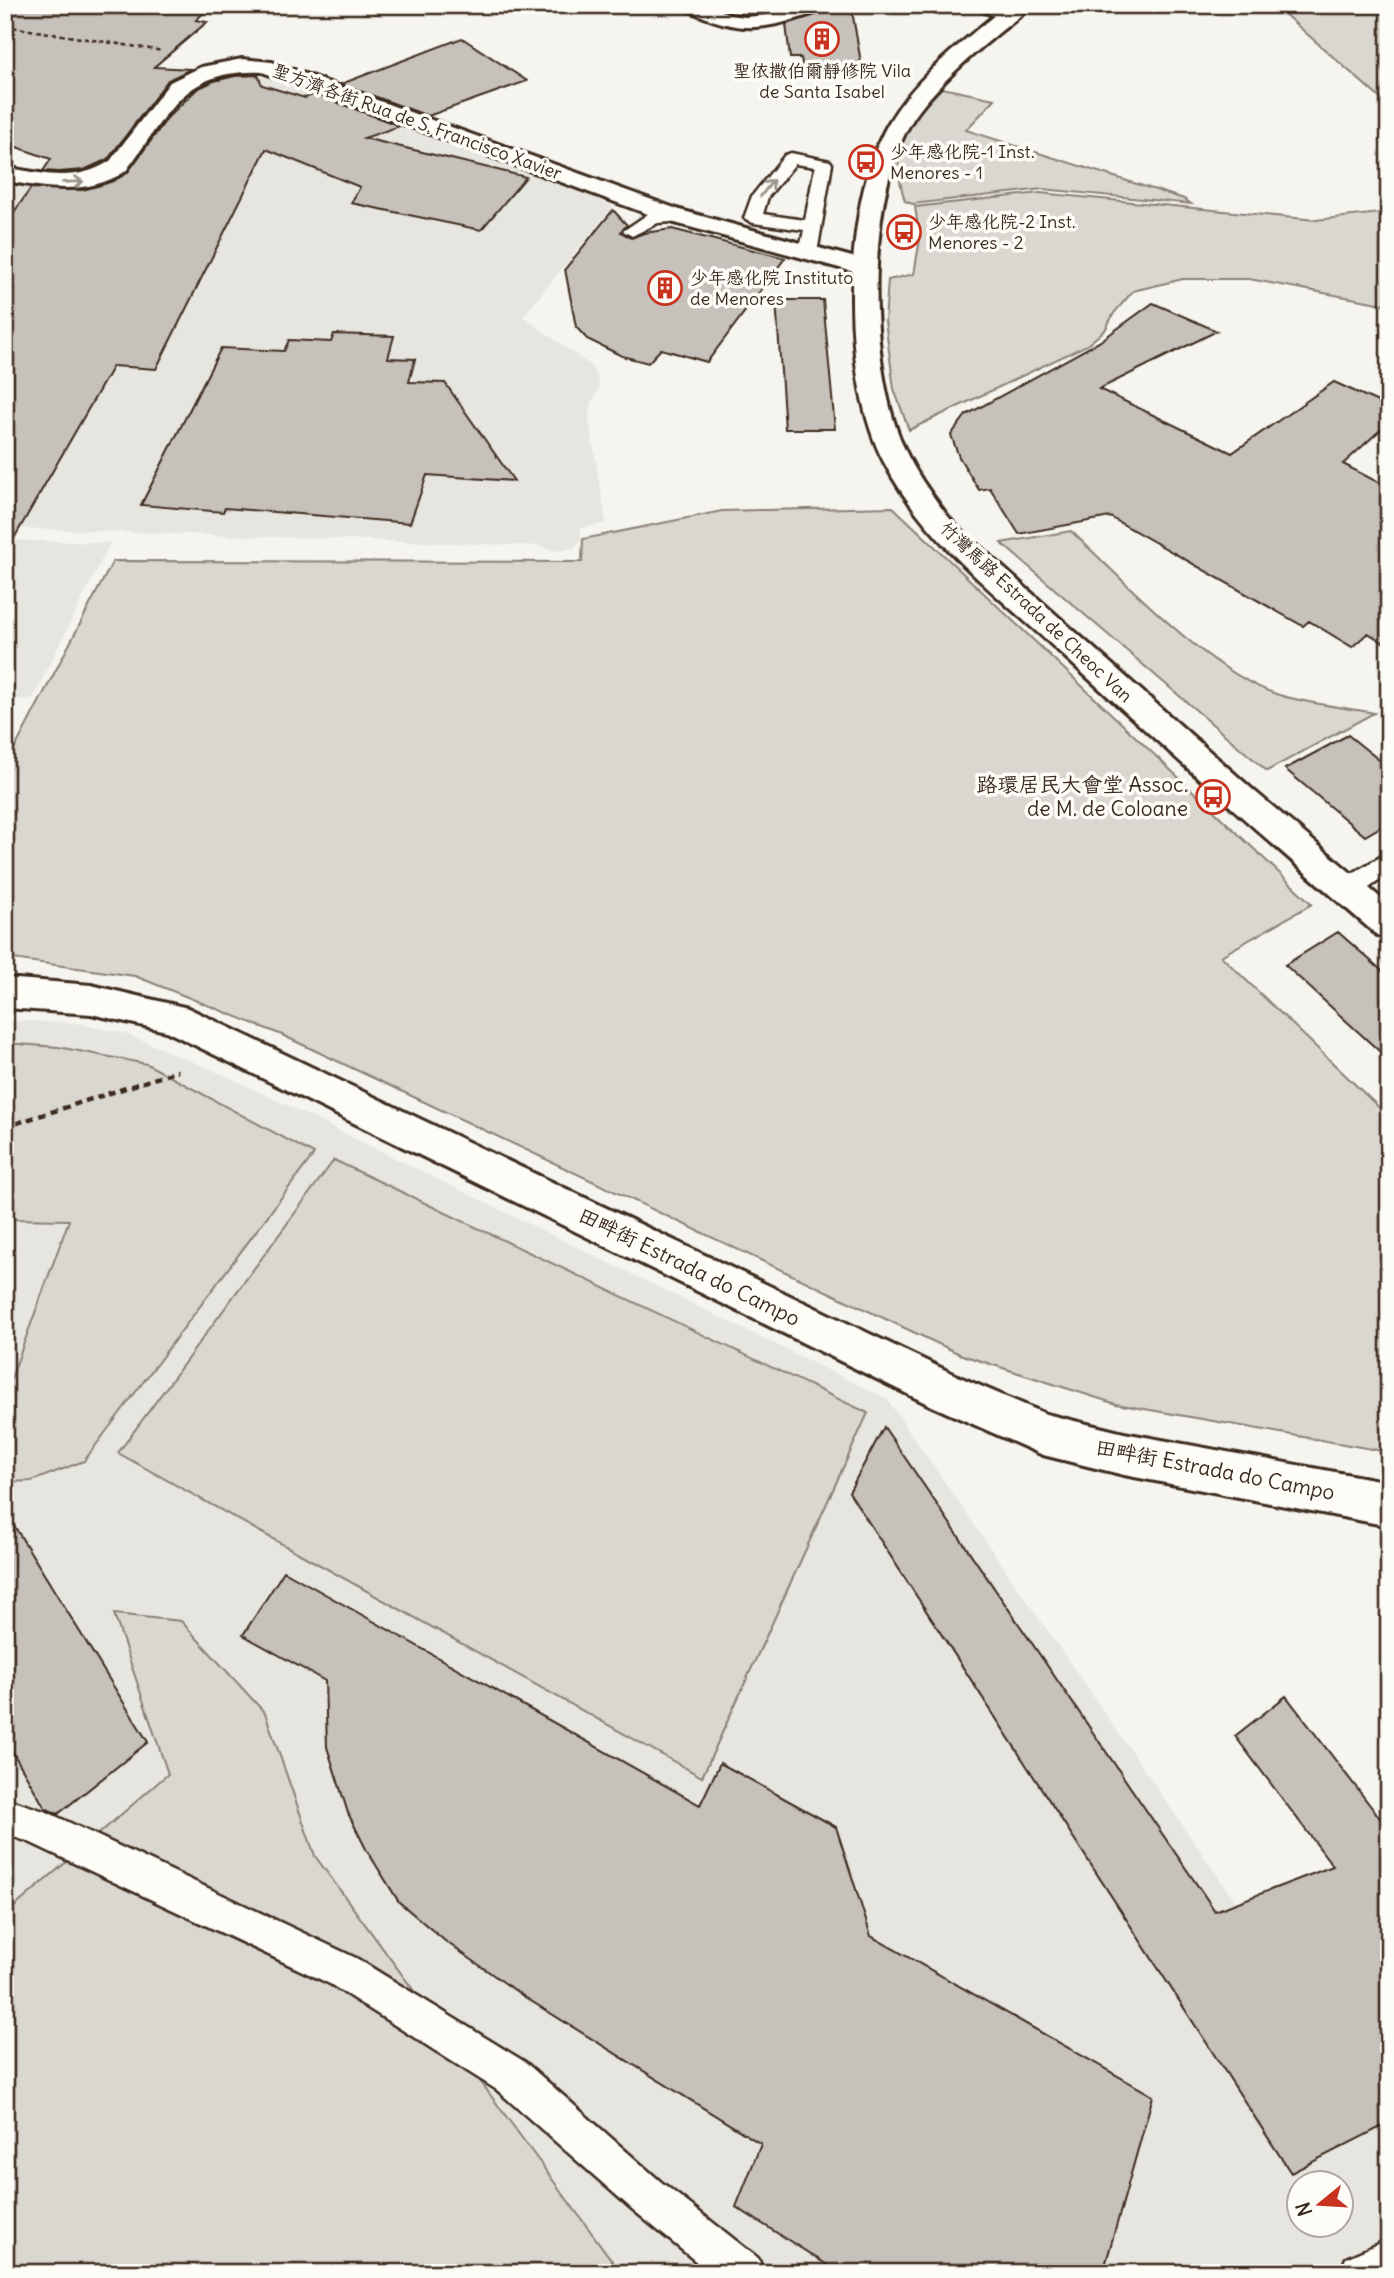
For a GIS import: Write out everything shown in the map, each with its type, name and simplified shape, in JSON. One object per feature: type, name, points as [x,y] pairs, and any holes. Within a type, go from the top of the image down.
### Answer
[{"type":"main road","points":[[693,5],[731,22],[746,23],[821,5]]},
{"type":"main road","name":"竹灣馬路 Estrada de Cheoc Van","points":[[1005,9],[915,102],[897,127],[878,178],[869,219],[865,268],[871,381],[879,420],[893,456],[909,484],[937,521],[1241,799],[1389,926]]},
{"type":"main road","name":"聖方濟各街 Rua de S. Francisco Xavier","points":[[5,174],[76,183],[107,174],[118,166],[178,87],[206,71],[244,65],[282,71],[679,217],[865,268]]},
{"type":"main road","name":"田畔街 Estrada do Campo","points":[[5,993],[69,996],[121,1004],[176,1018],[947,1392],[1044,1434],[1124,1454],[1389,1504]]},
{"type":"lane","points":[[808,253],[813,226],[824,164],[791,158],[760,196],[754,218],[813,226]]},
{"type":"lane","points":[[1346,889],[1389,861]]},
{"type":"lane","points":[[5,1816],[34,1825],[343,1971],[511,2076],[646,2195],[743,2273]]},
{"type":"lane","points":[[1361,2273],[1389,2260]]},
{"type":"path","points":[[5,26],[173,52]]},
{"type":"path","points":[[5,1127],[242,1050]]},
{"type":"shaded area","points":[[1274,5],[1389,5],[1389,106]]},
{"type":"shaded area","points":[[250,72],[259,76],[271,75],[595,197],[613,207],[523,316],[591,366],[598,379],[599,389],[590,405],[589,419],[606,523],[581,528],[580,542],[574,548],[554,551],[541,546],[5,528],[5,179],[120,192],[207,80],[238,77]]},
{"type":"shaded area","points":[[942,88],[995,99],[966,130],[1184,199],[1191,204],[1043,189],[912,204],[905,201],[898,166],[903,138],[918,113]]},
{"type":"shaded area","points":[[1040,193],[1316,220],[1389,212],[1389,305],[1249,279],[1183,279],[1133,291],[1114,313],[1105,330],[1087,345],[909,430],[894,389],[885,321],[888,280],[914,274],[920,239],[915,207]]},
{"type":"shaded area","points":[[893,507],[1312,904],[1221,956],[1389,1117],[1389,1452],[1116,1404],[962,1355],[282,1035],[135,976],[5,958],[5,767],[113,561],[582,562],[583,539],[722,511]]},
{"type":"shaded area","points":[[1071,531],[1169,624],[1224,667],[1279,695],[1374,713],[1267,771],[1001,543]]},
{"type":"shaded area","points":[[5,540],[110,543],[33,698],[5,701]]},
{"type":"shaded area","points":[[5,1020],[76,1023],[127,1034],[231,1078],[887,1399],[1389,2123],[1389,2273],[5,2273]]},
{"type":"shaded area","points":[[5,1043],[58,1047],[147,1064],[314,1154],[84,1461],[32,1481],[5,1482],[5,1388],[10,1381],[69,1220],[5,1221]]},
{"type":"shaded area","points":[[334,1160],[868,1413],[702,1777],[118,1453]]},
{"type":"shaded area","points":[[114,1614],[181,1621],[265,1713],[315,1856],[621,2273],[5,2273],[5,1915],[168,1774]]},
{"type":"building","points":[[5,5],[212,5],[196,20],[207,22],[154,67],[191,69],[168,80],[108,159],[84,170],[59,172],[43,171],[51,159],[5,143]]},
{"type":"building","name":"聖依撒伯爾靜修院 Vila de Santa Isabel","points":[[833,5],[851,5],[862,68],[803,69],[801,58],[790,58],[786,24],[829,11]]},
{"type":"building","points":[[462,38],[527,81],[428,116],[341,84]]},
{"type":"building","points":[[258,75],[262,85],[305,98],[315,94],[400,126],[364,138],[526,177],[481,230],[351,203],[360,187],[266,149],[156,369],[113,366],[5,554],[5,225],[31,188],[83,190],[113,181],[127,173],[169,116],[197,89],[235,76]]},
{"type":"building","name":"少年感化院 Instituto de Menores","points":[[613,210],[627,225],[621,232],[631,238],[672,229],[785,258],[707,362],[661,349],[648,363],[622,356],[587,339],[576,327],[565,269]]},
{"type":"building","points":[[776,300],[823,300],[835,429],[785,429]]},
{"type":"building","points":[[1153,303],[1217,331],[1099,389],[1232,453],[1334,382],[1389,407],[1389,422],[1343,464],[1389,488],[1389,646],[1368,633],[1352,647],[1309,621],[1303,626],[1110,517],[1019,534],[990,488],[979,490],[959,457],[951,435],[966,415],[1099,342]]},
{"type":"building","points":[[334,334],[394,336],[388,358],[415,359],[409,382],[445,383],[514,481],[427,475],[410,523],[225,508],[223,512],[141,505],[221,348],[284,351],[289,340],[331,342]]},
{"type":"building","points":[[1348,735],[1389,768],[1389,822],[1365,836],[1285,769]]},
{"type":"building","points":[[1338,932],[1389,977],[1389,1060],[1285,965]]},
{"type":"building","points":[[884,1427],[1215,1911],[1333,1866],[1235,1736],[1286,1696],[1389,1830],[1389,2123],[1297,2170],[1289,2170],[849,1492]]},
{"type":"building","points":[[5,1511],[148,1742],[58,1814],[45,1808],[5,1739]]},
{"type":"building","points":[[284,1571],[700,1805],[720,1763],[836,1827],[871,1936],[1153,2096],[1103,2273],[840,2273],[736,2207],[761,2144],[526,1998],[445,1941],[399,1902],[366,1849],[348,1813],[327,1747],[325,1681],[243,1635]]},
{"type":"place","name":"聖依撒伯爾靜修院 Vila de Santa Isabel","points":[[822,39]]},
{"type":"place","name":"少年感化院-1 Inst. Menores - 1","points":[[866,162]]},
{"type":"place","name":"少年感化院-2 Inst. Menores - 2","points":[[904,232]]},
{"type":"place","name":"少年感化院 Instituto de Menores","points":[[665,288]]},
{"type":"place","name":"路環居民大會堂 Assoc. de M. de Coloane","points":[[1213,797]]}]
